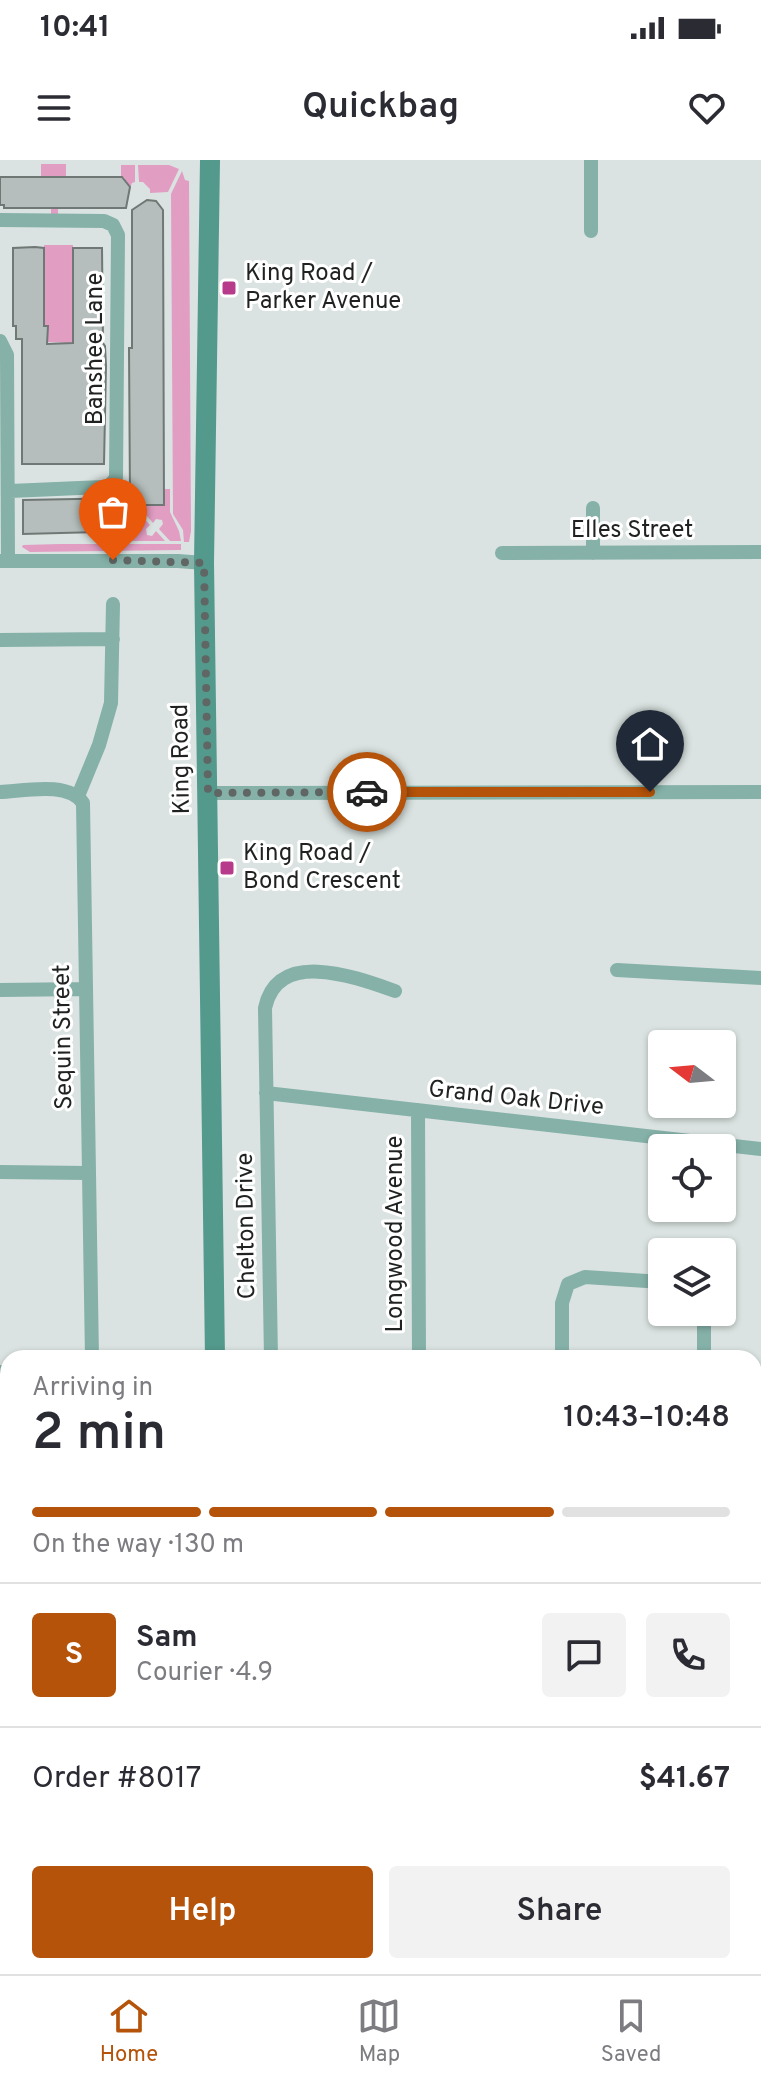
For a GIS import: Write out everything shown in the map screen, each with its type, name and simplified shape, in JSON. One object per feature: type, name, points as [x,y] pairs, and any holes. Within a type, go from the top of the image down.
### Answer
[{"type":"main road","name":"King Road","points":[[210,160],[204,563],[215,1350]]},
{"type":"street","points":[[591,160],[591,231]]},
{"type":"street","name":"Banshee Lane","points":[[0,220],[104,221],[113,225],[118,235],[116,478],[103,487],[10,491]]},
{"type":"street","points":[[0,341],[7,355],[10,491],[4,561],[204,563]]},
{"type":"street","points":[[593,508],[593,553]]},
{"type":"street","name":"Elles Street","points":[[502,553],[761,552]]},
{"type":"street","points":[[0,792],[55,790],[78,796],[99,745],[111,703],[113,604]]},
{"type":"street","points":[[0,640],[113,639]]},
{"type":"street","points":[[208,793],[761,792]]},
{"type":"street","name":"Sequin Street","points":[[78,796],[83,803],[92,1350]]},
{"type":"street","points":[[617,970],[761,978]]},
{"type":"street","name":"Chelton Drive","points":[[271,1350],[265,1008],[271,989],[277,982],[296,973],[347,974],[395,991]]},
{"type":"street","points":[[0,990],[86,989]]},
{"type":"street","name":"Grand Oak Drive","points":[[266,1093],[761,1149]]},
{"type":"street","name":"Longwood Avenue","points":[[418,1110],[419,1350]]},
{"type":"street","points":[[0,1172],[87,1173]]},
{"type":"street","points":[[562,1350],[562,1303],[568,1284],[585,1277],[648,1281]]},
{"type":"street","points":[[704,1326],[704,1350]]},
{"type":"shaded area","points":[[41,164],[66,164],[66,177],[58,178],[58,215],[51,215],[51,177],[41,177]]},
{"type":"shaded area","points":[[121,165],[135,165],[135,182],[129,191],[124,177],[121,177]]},
{"type":"shaded area","points":[[138,165],[169,165],[179,169],[168,192],[150,193],[143,182],[139,182]]},
{"type":"shaded area","points":[[182,171],[185,180],[189,181],[189,542],[184,542],[183,530],[173,514],[171,194]]},
{"type":"shaded area","points":[[44,245],[73,245],[73,343],[48,342],[48,326],[44,326]]},
{"type":"shaded area","points":[[170,489],[170,512],[181,541],[170,541],[159,529],[162,520],[156,519],[153,523],[139,504],[125,493]]},
{"type":"shaded area","points":[[120,492],[150,525],[146,529],[147,535],[152,536],[156,531],[165,541],[123,541]]},
{"type":"shaded area","points":[[181,544],[181,550],[30,552],[22,547]]},
{"type":"building","points":[[0,177],[122,177],[130,187],[126,208],[4,208],[0,205]]},
{"type":"building","points":[[147,200],[156,201],[163,210],[164,505],[137,505],[137,531],[23,534],[23,500],[130,498],[132,210]]},
{"type":"building","points":[[13,248],[44,248],[44,326],[48,326],[47,344],[73,343],[73,248],[102,248],[106,366],[104,464],[22,464],[22,339],[16,339],[16,326],[13,326]]},
{"type":"way so far","points":[[113,560],[204,563],[208,793],[367,792]]},
{"type":"place","name":"King Road / Parker Avenue","points":[[229,288]]},
{"type":"place","name":"King Road / Bond Crescent","points":[[227,868]]},
{"type":"route","points":[[367,792],[650,792]]}]
